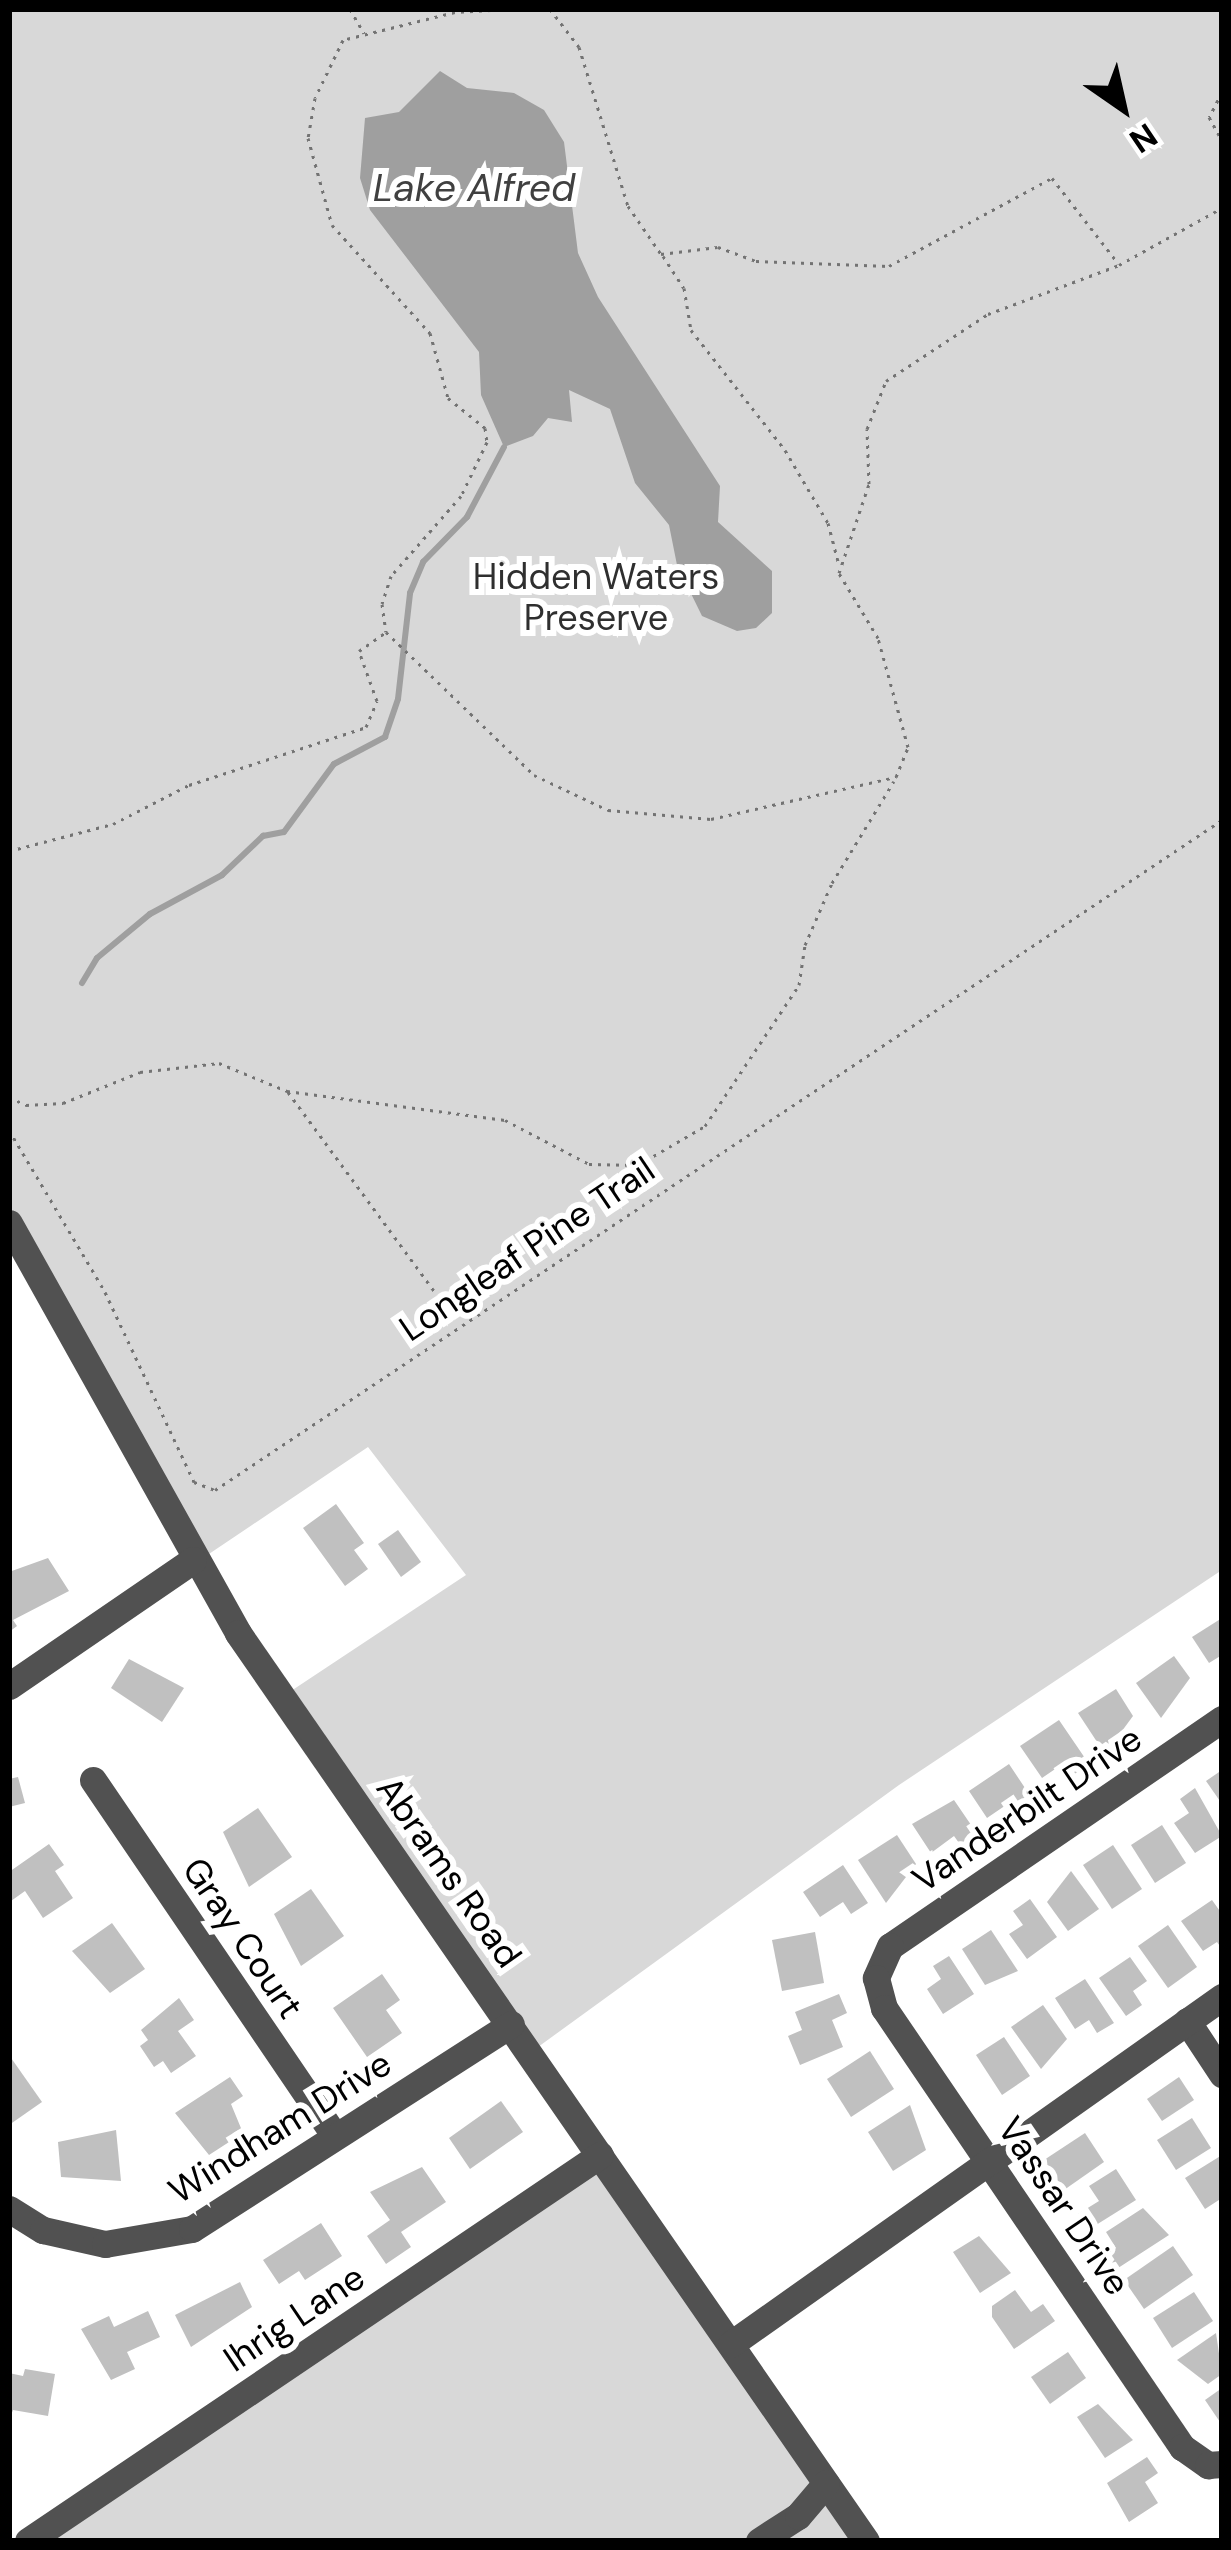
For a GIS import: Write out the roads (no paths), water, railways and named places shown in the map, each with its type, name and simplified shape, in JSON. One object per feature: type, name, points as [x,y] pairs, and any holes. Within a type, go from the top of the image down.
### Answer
[{"type":"street","name":"Abrams Road","points":[[9,1223],[193,1560],[866,2541]]},
{"type":"street","points":[[9,1686],[193,1560]]},
{"type":"street","name":"Vanderbilt Drive","points":[[878,1963],[890,1946],[1222,1720]]},
{"type":"street","name":"Gray Court","points":[[93,1780],[334,2135]]},
{"type":"street","name":"Vassar Drive","points":[[878,1963],[884,2008],[1182,2446],[1208,2465],[1222,2464]]},
{"type":"street","points":[[731,2344],[987,2157],[1222,1996]]},
{"type":"street","points":[[1186,2021],[1222,2074]]},
{"type":"street","name":"Windham Drive","points":[[9,2209],[73,2240],[169,2237],[220,2213],[511,2024]]},
{"type":"street","name":"Ihrig Lane","points":[[28,2541],[600,2155]]},
{"type":"street","points":[[759,2541],[798,2516],[826,2483]]},
{"type":"water","name":"Lake Alfred","points":[[440,71],[467,88],[514,93],[544,110],[564,142],[578,253],[598,297],[720,486],[718,522],[772,571],[772,613],[756,628],[737,631],[702,616],[677,565],[669,525],[635,483],[610,409],[569,390],[572,422],[548,418],[533,436],[504,447],[481,395],[479,352],[370,210],[360,178],[365,118],[399,112]]},
{"type":"waterway","points":[[82,983],[97,958],[150,914],[222,875],[263,836],[284,832],[334,764],[385,737],[398,699],[410,593],[423,562],[467,517],[504,447]]},
{"type":"park label","name":"Hidden Waters Preserve","points":[[596,596]]}]
